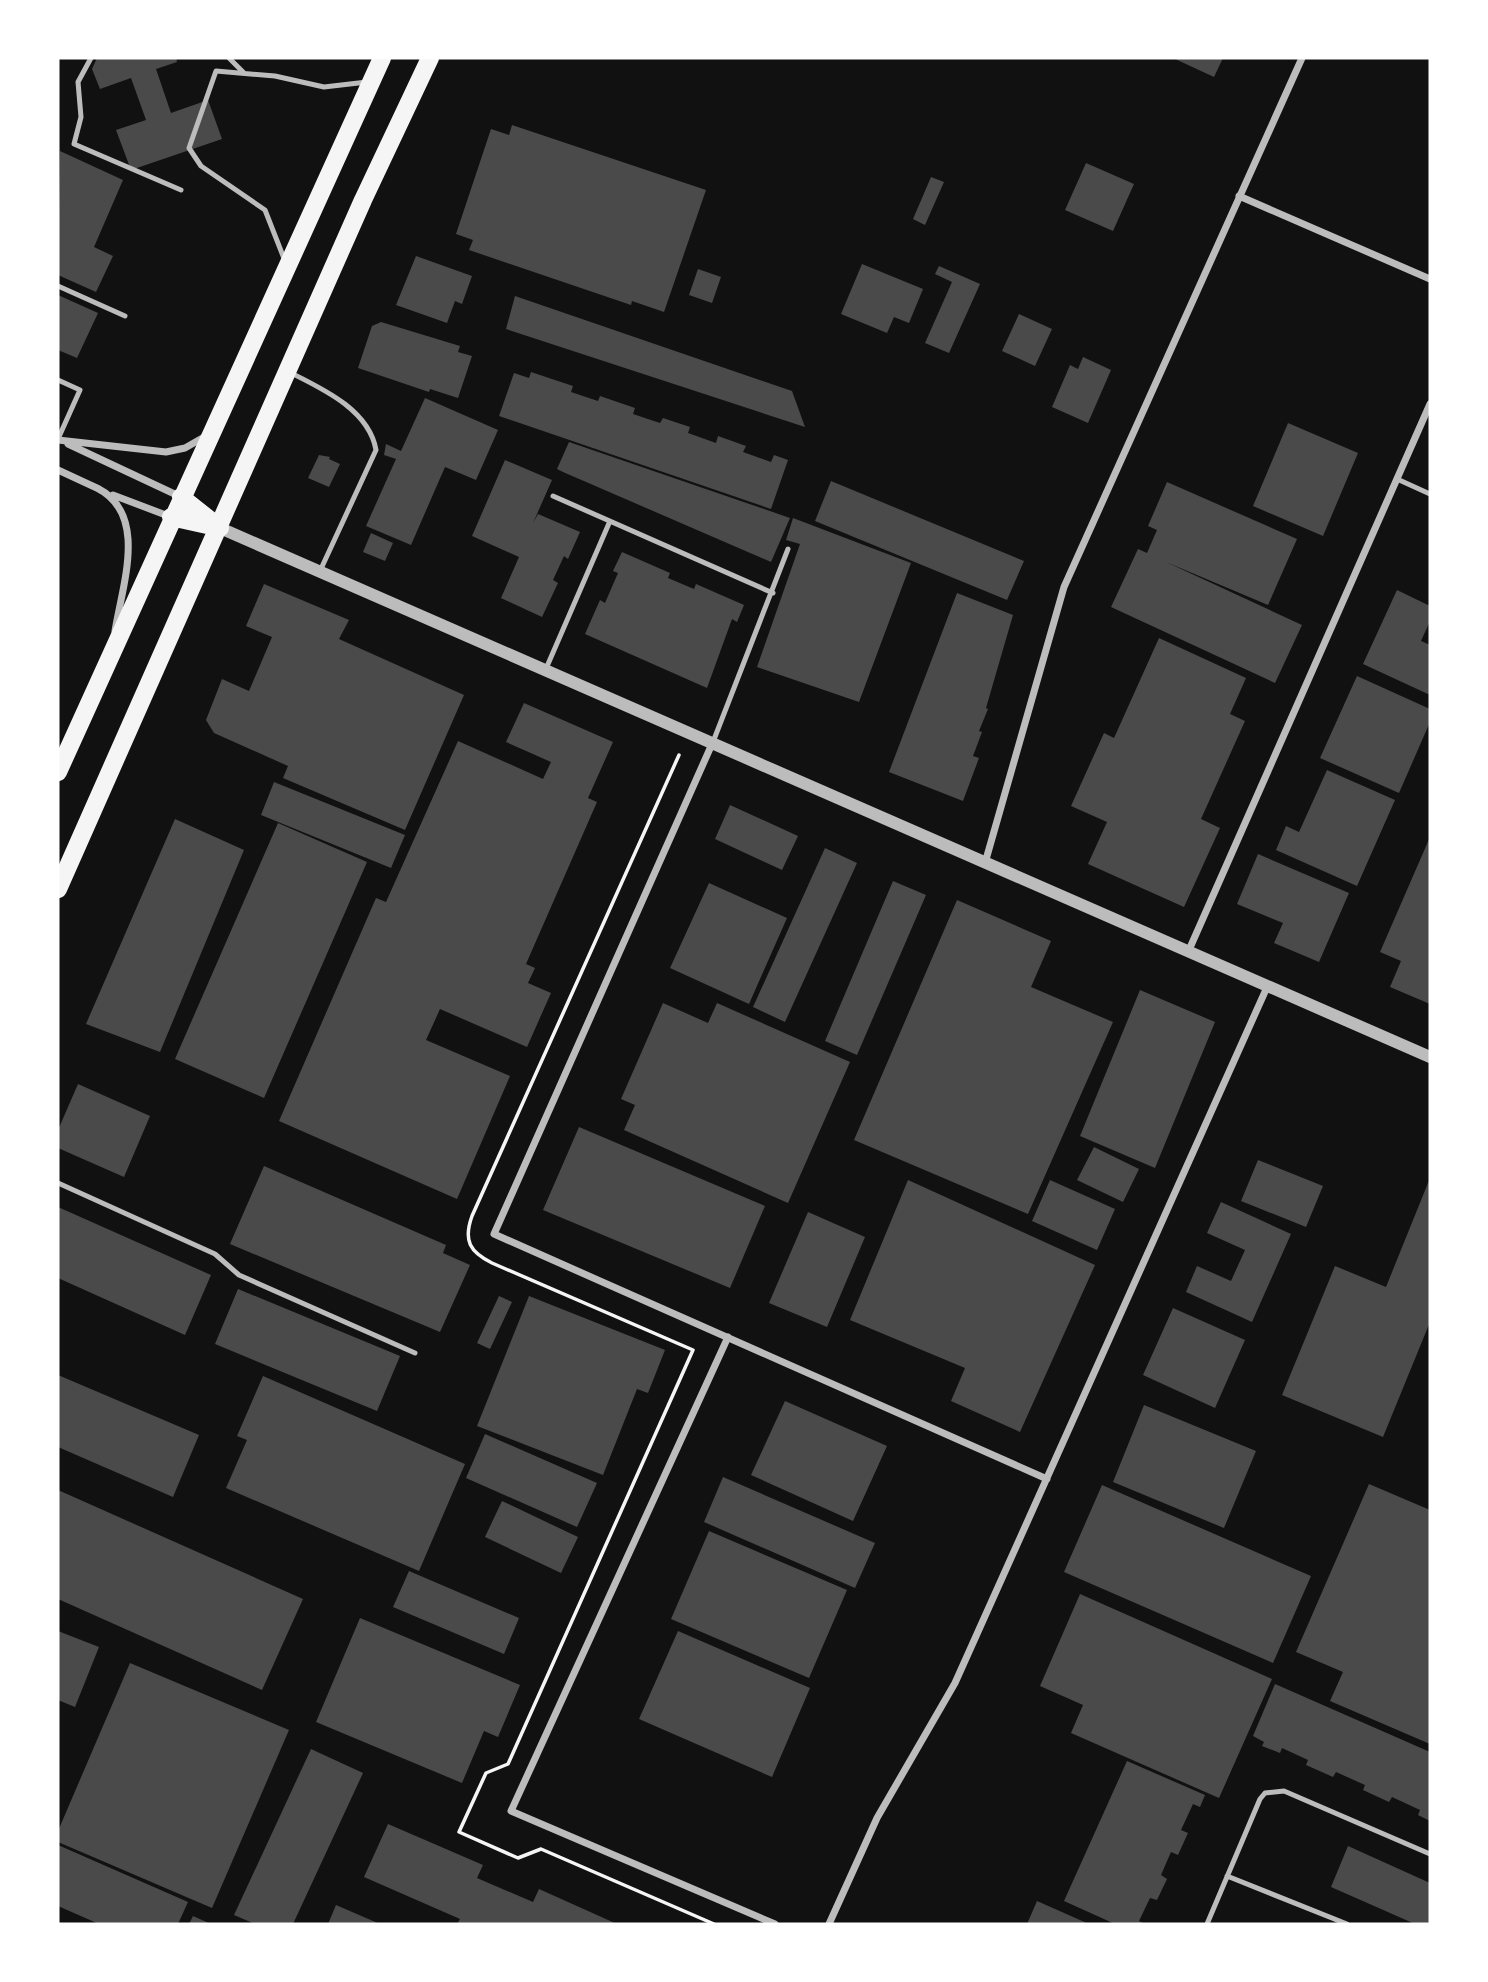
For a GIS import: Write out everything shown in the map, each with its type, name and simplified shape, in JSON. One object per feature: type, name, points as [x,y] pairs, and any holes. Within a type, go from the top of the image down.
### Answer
[{"type":"highway","points":[[58,772],[171,517],[382,58]]},
{"type":"highway","points":[[58,889],[430,58]]},
{"type":"highway","points":[[181,496],[220,528]]},
{"type":"highway","points":[[171,517],[220,528]]},
{"type":"street","points":[[985,863],[1064,587],[1302,58]]},
{"type":"street","points":[[1239,196],[1430,279]]},
{"type":"street","points":[[1189,950],[1430,404]]},
{"type":"street","points":[[58,440],[166,452],[185,448],[210,434]]},
{"type":"street","points":[[58,440],[181,496]]},
{"type":"street","points":[[58,470],[171,517]]},
{"type":"street","points":[[97,488],[120,505],[128,528],[113,649]]},
{"type":"street","points":[[220,528],[1189,950],[1430,1058]]},
{"type":"street","points":[[712,744],[494,1234],[1047,1479]]},
{"type":"street","points":[[829,1924],[877,1818],[955,1683],[1268,985]]},
{"type":"street","points":[[728,1338],[512,1811],[775,1924]]},
{"type":"lane","points":[[91,58],[78,82],[82,117],[74,144],[181,190]]},
{"type":"lane","points":[[229,58],[244,73]]},
{"type":"lane","points":[[286,264],[265,209],[201,166],[189,148],[216,71],[244,73],[324,88],[371,81]]},
{"type":"lane","points":[[58,286],[125,316]]},
{"type":"lane","points":[[288,372],[333,394],[352,411],[374,438],[376,450],[319,572]]},
{"type":"lane","points":[[58,380],[79,390],[58,440]]},
{"type":"lane","points":[[1397,480],[1430,494]]},
{"type":"lane","points":[[553,496],[773,593]]},
{"type":"lane","points":[[545,671],[610,521]]},
{"type":"lane","points":[[712,744],[788,549]]},
{"type":"lane","points":[[58,1183],[215,1254],[239,1275],[415,1353]]},
{"type":"lane","points":[[1207,1924],[1259,1800],[1273,1790],[1284,1791],[1430,1854]]},
{"type":"lane","points":[[1227,1876],[1347,1924]]},
{"type":"path","points":[[679,755],[472,1216],[467,1238],[473,1251],[492,1263],[693,1350],[508,1764],[486,1773],[460,1832],[518,1858],[541,1849],[714,1924]]},
{"type":"building","points":[[97,58],[176,58],[177,62],[156,69],[171,113],[208,100],[222,139],[131,170],[116,130],[146,120],[131,78],[100,89],[92,69]]},
{"type":"building","points":[[1173,58],[1223,58],[1214,77]]},
{"type":"building","points":[[512,125],[706,190],[664,312],[632,301],[631,305],[469,250],[473,240],[456,234],[491,129],[509,135]]},
{"type":"building","points":[[60,151],[123,180],[94,247],[113,256],[96,292],[58,275]]},
{"type":"building","points":[[1086,163],[1134,184],[1113,231],[1065,210]]},
{"type":"building","points":[[931,177],[944,182],[925,225],[913,219]]},
{"type":"building","points":[[416,256],[472,276],[462,304],[455,301],[447,323],[396,305]]},
{"type":"building","points":[[862,264],[923,289],[909,323],[894,317],[887,333],[841,314]]},
{"type":"building","points":[[939,266],[980,284],[949,353],[925,343],[952,282],[935,274]]},
{"type":"building","points":[[698,269],[721,277],[712,303],[689,295]]},
{"type":"building","points":[[58,295],[98,313],[77,358],[58,350]]},
{"type":"building","points":[[515,296],[792,391],[805,427],[506,329]]},
{"type":"building","points":[[1019,314],[1052,329],[1035,366],[1002,351]]},
{"type":"building","points":[[381,322],[460,346],[458,352],[472,356],[458,398],[430,389],[429,392],[358,368],[372,326]]},
{"type":"building","points":[[1083,357],[1111,370],[1088,423],[1052,407],[1070,365],[1078,369]]},
{"type":"building","points":[[531,372],[573,386],[571,392],[598,401],[600,396],[635,408],[633,414],[660,423],[663,418],[690,427],[688,433],[716,443],[718,436],[746,446],[743,452],[771,462],[774,455],[788,460],[771,509],[499,416],[514,373],[529,378]]},
{"type":"building","points":[[425,398],[498,430],[476,480],[445,467],[411,545],[366,526],[396,459],[384,455],[386,444],[401,451]]},
{"type":"building","points":[[1288,423],[1358,453],[1323,536],[1253,506]]},
{"type":"building","points":[[569,442],[790,518],[771,562],[557,469]]},
{"type":"building","points":[[319,455],[330,457],[329,459],[340,464],[329,487],[308,478]]},
{"type":"building","points":[[505,460],[552,480],[533,523],[538,514],[580,532],[568,559],[564,556],[553,580],[558,583],[542,617],[501,598],[519,557],[472,536]]},
{"type":"building","points":[[831,481],[1024,561],[1007,600],[815,521]]},
{"type":"building","points":[[1167,482],[1297,539],[1268,605],[1166,562],[1302,625],[1275,683],[1111,607],[1138,549],[1147,553],[1157,530],[1148,526]]},
{"type":"building","points":[[793,518],[911,563],[859,702],[757,667],[800,544],[786,540]]},
{"type":"building","points":[[371,533],[393,543],[385,561],[363,552]]},
{"type":"building","points":[[622,552],[670,573],[668,578],[694,589],[696,584],[744,605],[737,622],[732,619],[707,688],[585,634],[600,600],[605,603],[618,573],[613,571]]},
{"type":"building","points":[[264,584],[349,620],[339,639],[464,695],[405,830],[283,778],[288,766],[214,733],[206,720],[222,679],[249,691],[272,637],[246,626]]},
{"type":"building","points":[[1397,590],[1430,606],[1430,621],[1421,641],[1430,645],[1430,695],[1363,664]]},
{"type":"building","points":[[957,593],[1013,615],[986,708],[988,709],[979,731],[982,732],[973,756],[979,758],[963,801],[889,772]]},
{"type":"building","points":[[1159,638],[1246,678],[1230,714],[1245,721],[1201,819],[1220,828],[1184,907],[1088,864],[1107,822],[1071,806],[1104,733],[1114,738]]},
{"type":"building","points":[[1357,676],[1430,709],[1430,722],[1399,793],[1320,758]]},
{"type":"building","points":[[524,703],[613,742],[588,798],[597,802],[526,964],[535,968],[528,983],[551,993],[527,1047],[440,1009],[426,1040],[510,1076],[457,1199],[279,1121],[376,898],[386,902],[458,741],[543,779],[551,762],[506,742]]},
{"type":"building","points":[[1327,770],[1395,800],[1357,886],[1276,850],[1286,826],[1299,832]]},
{"type":"building","points":[[274,782],[405,835],[391,868],[261,815]]},
{"type":"building","points":[[730,805],[798,836],[782,870],[715,839]]},
{"type":"building","points":[[175,819],[244,850],[160,1052],[86,1024]]},
{"type":"building","points":[[278,823],[367,862],[264,1098],[175,1059]]},
{"type":"building","points":[[1430,837],[1430,1004],[1390,987],[1401,961],[1380,952]]},
{"type":"building","points":[[825,848],[857,863],[785,1022],[753,1007]]},
{"type":"building","points":[[1258,854],[1349,893],[1319,962],[1274,943],[1283,923],[1237,904]]},
{"type":"building","points":[[893,881],[926,895],[857,1055],[825,1041]]},
{"type":"building","points":[[709,883],[787,918],[749,1004],[670,968]]},
{"type":"building","points":[[957,900],[1051,941],[1031,987],[1113,1022],[1028,1214],[854,1140]]},
{"type":"building","points":[[1140,990],[1215,1022],[1155,1168],[1080,1136]]},
{"type":"building","points":[[663,1003],[708,1023],[717,1003],[850,1062],[788,1203],[624,1130],[635,1105],[621,1099]]},
{"type":"building","points":[[78,1084],[150,1116],[124,1177],[58,1148],[58,1130]]},
{"type":"building","points":[[579,1127],[765,1206],[730,1288],[543,1210]]},
{"type":"building","points":[[1094,1147],[1139,1169],[1123,1202],[1077,1180]]},
{"type":"building","points":[[1258,1160],[1323,1186],[1306,1227],[1241,1201]]},
{"type":"building","points":[[264,1166],[446,1245],[443,1253],[470,1265],[440,1332],[230,1244]]},
{"type":"building","points":[[1430,1178],[1430,1322],[1383,1437],[1282,1395],[1335,1266],[1386,1287]]},
{"type":"building","points":[[908,1180],[1095,1265],[1020,1432],[951,1401],[965,1368],[850,1320]]},
{"type":"building","points":[[1050,1180],[1115,1209],[1097,1250],[1032,1221]]},
{"type":"building","points":[[1221,1202],[1291,1234],[1252,1322],[1186,1292],[1197,1266],[1231,1281],[1245,1250],[1207,1233]]},
{"type":"building","points":[[58,1207],[211,1275],[185,1335],[58,1278]]},
{"type":"building","points":[[808,1212],[865,1237],[827,1327],[769,1303]]},
{"type":"building","points":[[238,1289],[400,1356],[377,1411],[215,1344]]},
{"type":"building","points":[[499,1296],[512,1302],[490,1349],[477,1343]]},
{"type":"building","points":[[529,1296],[665,1350],[648,1393],[637,1389],[603,1475],[477,1426]]},
{"type":"building","points":[[1173,1308],[1245,1340],[1215,1408],[1143,1375]]},
{"type":"building","points":[[58,1375],[199,1435],[173,1497],[58,1447]]},
{"type":"building","points":[[263,1376],[465,1464],[419,1571],[226,1488],[247,1440],[237,1436]]},
{"type":"building","points":[[785,1401],[887,1446],[853,1521],[751,1475]]},
{"type":"building","points":[[1144,1405],[1256,1451],[1224,1528],[1113,1482]]},
{"type":"building","points":[[485,1434],[597,1483],[577,1527],[466,1478]]},
{"type":"building","points":[[723,1477],[875,1543],[855,1588],[704,1522]]},
{"type":"building","points":[[1369,1484],[1430,1510],[1430,1744],[1330,1701],[1343,1672],[1296,1652]]},
{"type":"building","points":[[1102,1485],[1311,1576],[1273,1663],[1064,1572]]},
{"type":"building","points":[[58,1490],[303,1599],[262,1690],[58,1599]]},
{"type":"building","points":[[502,1501],[578,1537],[561,1573],[485,1537]]},
{"type":"building","points":[[709,1531],[847,1590],[809,1678],[671,1619]]},
{"type":"building","points":[[409,1571],[519,1618],[504,1654],[393,1607]]},
{"type":"building","points":[[1080,1594],[1272,1679],[1219,1798],[1071,1733],[1083,1705],[1040,1686]]},
{"type":"building","points":[[360,1618],[520,1685],[498,1737],[484,1731],[462,1783],[316,1722]]},
{"type":"building","points":[[58,1631],[99,1647],[75,1707],[58,1700]]},
{"type":"building","points":[[678,1631],[810,1688],[772,1777],[639,1719]]},
{"type":"building","points":[[130,1663],[289,1730],[212,1908],[58,1842],[58,1831]]},
{"type":"building","points":[[1275,1684],[1430,1752],[1430,1821],[1418,1815],[1420,1810],[1392,1797],[1389,1802],[1363,1790],[1365,1785],[1336,1772],[1333,1777],[1306,1765],[1308,1760],[1282,1748],[1280,1753],[1262,1746],[1264,1742],[1253,1736]]},
{"type":"building","points":[[311,1749],[363,1773],[293,1924],[255,1924],[234,1915]]},
{"type":"building","points":[[1127,1761],[1205,1795],[1200,1807],[1193,1804],[1181,1830],[1188,1833],[1178,1855],[1171,1852],[1161,1875],[1167,1879],[1157,1900],[1150,1898],[1139,1921],[1145,1924],[1115,1924],[1064,1901]]},
{"type":"building","points":[[388,1824],[483,1865],[477,1878],[533,1902],[539,1889],[617,1924],[457,1924],[460,1919],[364,1877]]},
{"type":"building","points":[[58,1845],[188,1902],[178,1924],[99,1924],[58,1906]]},
{"type":"building","points":[[1348,1846],[1430,1883],[1430,1924],[1415,1924],[1331,1887]]},
{"type":"building","points":[[1037,1901],[1089,1924],[1027,1924]]},
{"type":"building","points":[[336,1905],[380,1924],[328,1924]]},
{"type":"building","points":[[193,1916],[211,1924],[189,1924]]}]
